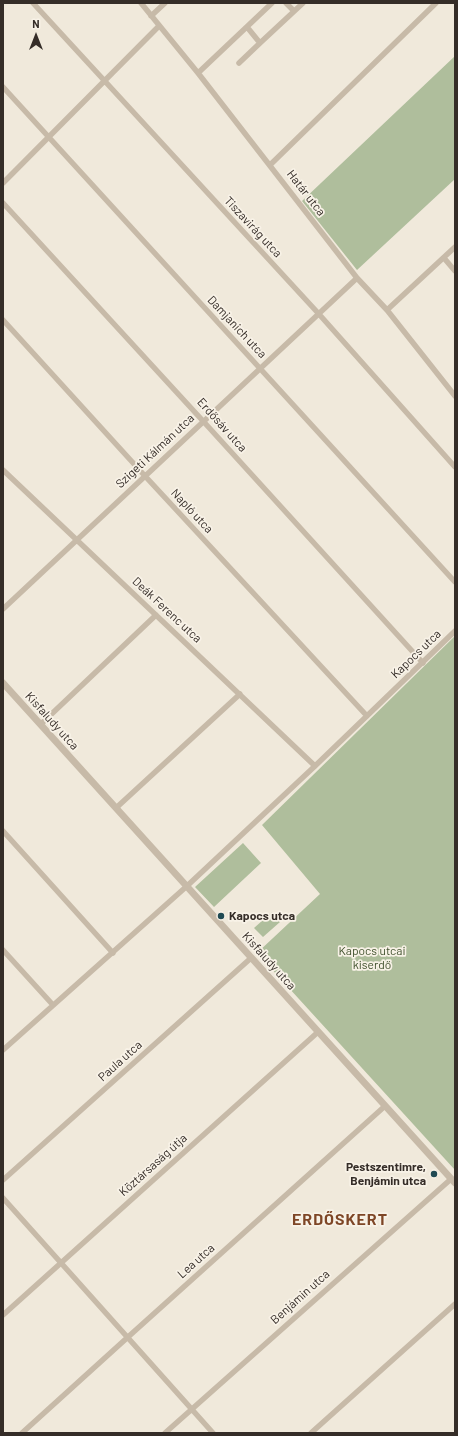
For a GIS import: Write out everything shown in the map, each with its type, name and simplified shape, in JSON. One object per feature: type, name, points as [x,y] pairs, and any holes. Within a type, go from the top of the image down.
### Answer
[{"type":"street","name":"Tiszavirág utca","points":[[33,3],[318,313],[455,467]]},
{"type":"street","name":"Határ utca","points":[[141,3],[270,164],[357,278],[387,310],[455,396]]},
{"type":"street","points":[[151,16],[165,3]]},
{"type":"street","points":[[286,3],[294,11]]},
{"type":"street","points":[[239,63],[303,3]]},
{"type":"street","points":[[270,164],[436,3]]},
{"type":"street","points":[[198,73],[269,4]]},
{"type":"street","points":[[3,184],[159,26]]},
{"type":"street","points":[[247,27],[260,43]]},
{"type":"street","name":"Damjanich utca","points":[[3,87],[455,582]]},
{"type":"street","name":"Erdősáv utca","points":[[3,203],[423,663]]},
{"type":"street","points":[[387,310],[455,247]]},
{"type":"street","points":[[444,258],[455,271]]},
{"type":"street","name":"Szigeti Kálmán utca","points":[[3,609],[76,539],[357,278]]},
{"type":"street","name":"Napló utca","points":[[3,320],[367,716]]},
{"type":"street","name":"Deák Ferenc utca","points":[[4,472],[315,766]]},
{"type":"street","points":[[41,724],[156,615]]},
{"type":"street","name":"Kapocs utca","points":[[3,1050],[187,886],[315,766],[455,631]]},
{"type":"street","name":"Kisfaludy utca","points":[[3,683],[453,1181]]},
{"type":"street","points":[[116,808],[240,694]]},
{"type":"street","points":[[3,831],[112,953]]},
{"type":"street","points":[[3,950],[53,1005]]},
{"type":"street","name":"Paula utca","points":[[3,1180],[251,958]]},
{"type":"street","name":"Köztársaság útja","points":[[3,1315],[318,1032]]},
{"type":"street","name":"Lea utca","points":[[22,1433],[386,1106]]},
{"type":"street","name":"Benjámin utca","points":[[165,1433],[453,1181]]},
{"type":"street","points":[[3,1198],[213,1433]]},
{"type":"street","points":[[311,1433],[455,1304]]},
{"type":"green space","points":[[455,56],[455,179],[357,270],[302,201]]},
{"type":"green space","name":"Kapocs utcai kiserdő","points":[[455,636],[455,1170],[257,953],[320,894],[262,825]]},
{"type":"green space","points":[[243,843],[261,863],[214,907],[195,887]]},
{"type":"green space","points":[[272,912],[280,922],[263,937],[254,928]]},
{"type":"place","name":"Kapocs utca","points":[[221,916]]},
{"type":"place","name":"Pestszentimre, Benjámin utca","points":[[434,1174]]},
{"type":"district","name":"ERDŐSKERT","points":[[340,1220]]}]
